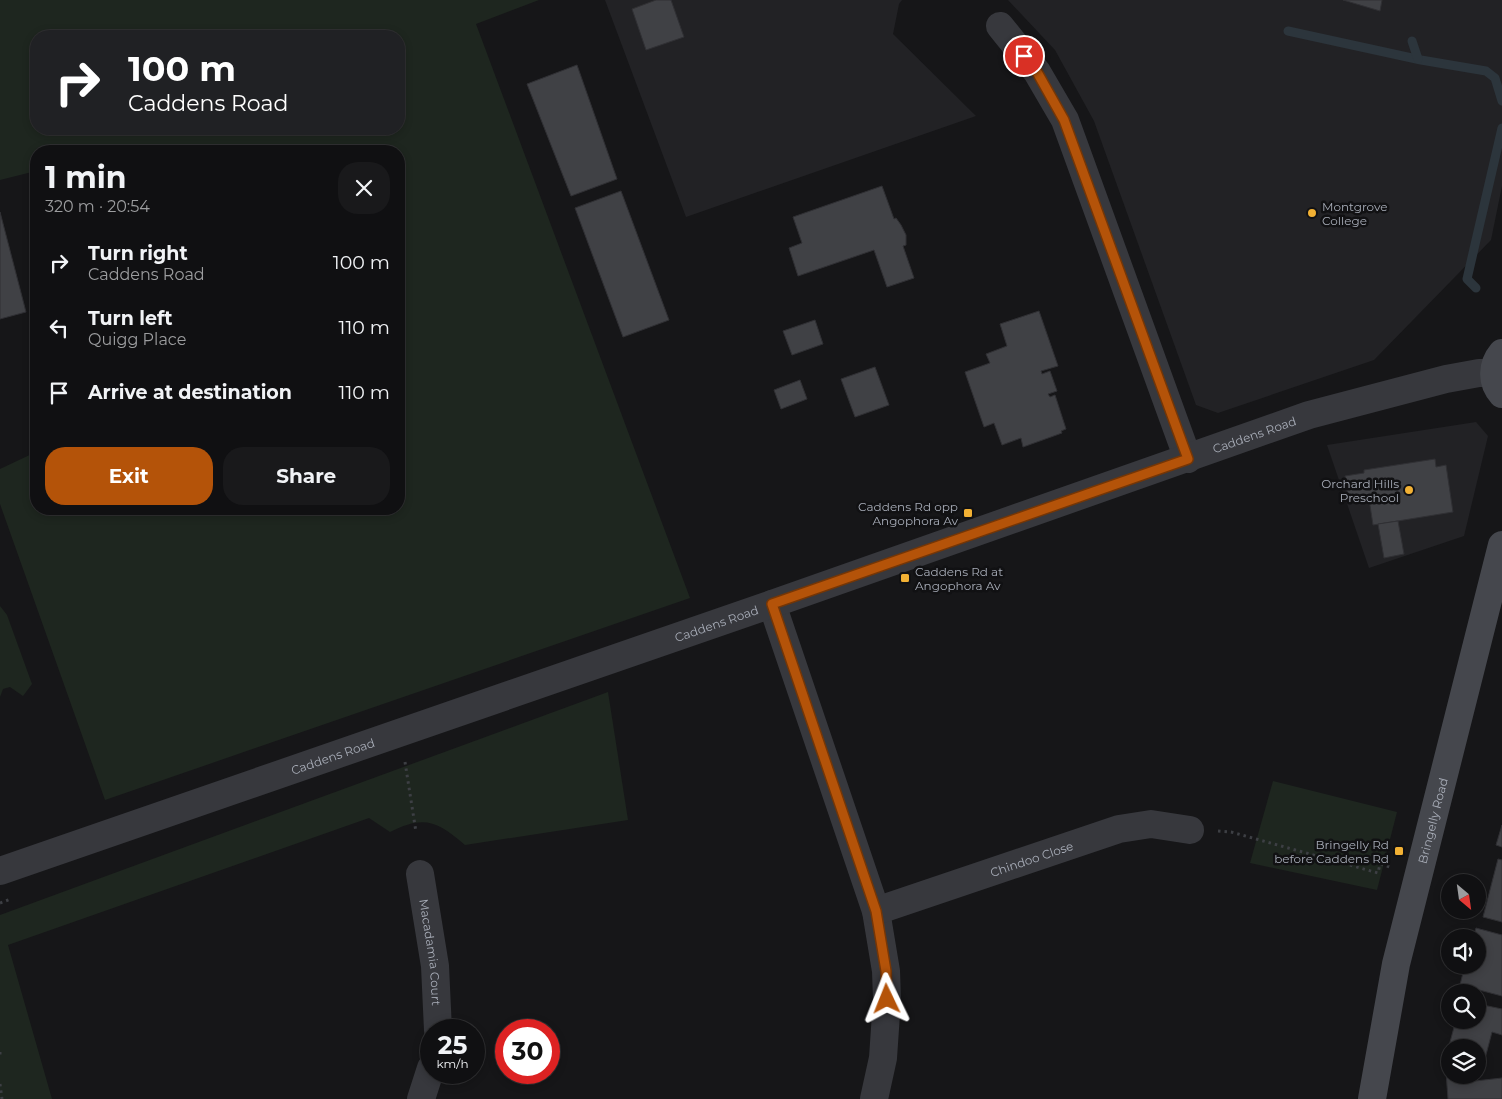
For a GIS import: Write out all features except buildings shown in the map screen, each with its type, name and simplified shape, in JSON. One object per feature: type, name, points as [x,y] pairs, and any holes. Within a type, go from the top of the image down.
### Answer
[{"type":"main road","name":"Bringelly Road","points":[[1372,1099],[1396,964],[1502,546]]},
{"type":"street","points":[[1000,26],[1037,72],[1064,120],[1188,459]]},
{"type":"street","name":"Caddens Road","points":[[0,871],[772,604],[1309,415],[1446,379],[1479,373],[1499,373]]},
{"type":"street","points":[[772,604],[876,911],[886,971],[887,999],[883,1058],[874,1099]]},
{"type":"street","name":"Chindoo Close","points":[[876,911],[1119,828],[1152,824],[1190,830]]},
{"type":"street","name":"Macadamia Court","points":[[420,874],[435,966],[437,1019]]},
{"type":"street","points":[[421,1099],[426,1084]]},
{"type":"path","points":[[405,762],[416,832]]},
{"type":"path","points":[[1190,830],[1231,832],[1378,872],[1380,864],[1390,868]]},
{"type":"path","points":[[0,1084],[2,1099]]},
{"type":"shaded area","points":[[0,0],[539,0],[476,24],[690,598],[105,800],[0,504],[0,469],[30,455],[30,515],[405,515],[405,145],[30,145],[30,172],[0,180]]},
{"type":"shaded area","points":[[605,0],[902,0],[899,4],[893,34],[976,116],[686,217]]},
{"type":"shaded area","name":"Montgrove College","points":[[1008,0],[1502,0],[1502,186],[1491,240],[1374,360],[1218,413],[1196,405],[1094,121],[1055,50]]},
{"type":"shaded area","name":"Orchard Hills Preschool","points":[[1476,422],[1488,436],[1464,536],[1369,568],[1327,445]]},
{"type":"shaded area","points":[[0,606],[7,615],[32,684],[23,696],[10,687],[3,689],[0,697]]},
{"type":"shaded area","points":[[608,692],[628,820],[465,845],[446,830],[430,823],[412,823],[390,832],[369,818],[8,945],[52,1099],[0,1099],[0,915]]},
{"type":"shaded area","points":[[1273,781],[1397,812],[1377,890],[1250,863]]},
{"type":"waterway","points":[[1288,31],[1421,60],[1486,71],[1495,78],[1502,101]]},
{"type":"waterway","points":[[1412,41],[1418,59]]},
{"type":"waterway","points":[[1476,288],[1467,279],[1502,128]]},
{"type":"place","name":"Montgrove College","points":[[1312,213]]},
{"type":"place","name":"Orchard Hills Preschool","points":[[1409,490]]},
{"type":"place","name":"Caddens Rd opp Angophora Av","points":[[968,513]]},
{"type":"place","name":"Caddens Rd at Angophora Av","points":[[905,578]]},
{"type":"place","name":"Bringelly Rd before Caddens Rd","points":[[1399,851]]},
{"type":"route","points":[[887,999],[886,971],[876,911],[772,604],[1188,459],[1064,120],[1037,72],[1024,56]]}]
